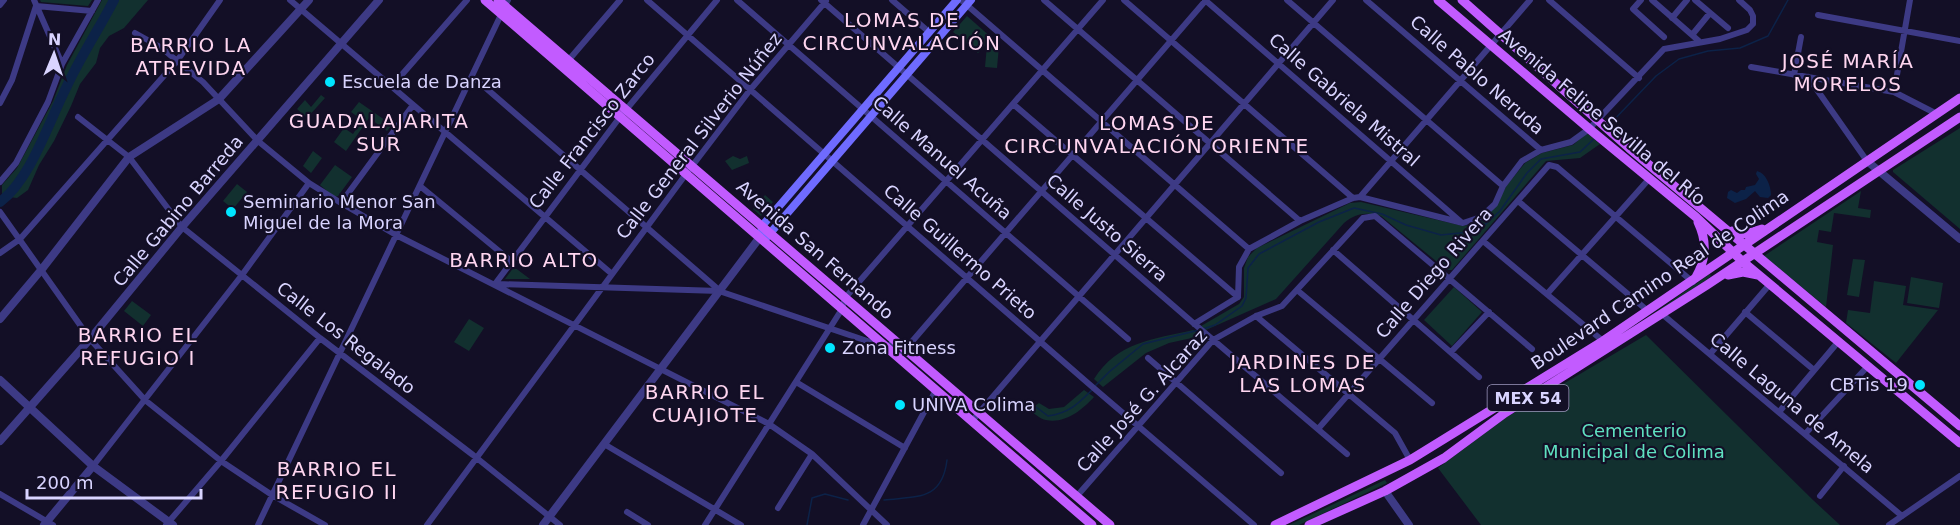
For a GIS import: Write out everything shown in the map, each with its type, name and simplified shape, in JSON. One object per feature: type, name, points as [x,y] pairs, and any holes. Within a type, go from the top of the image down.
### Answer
[{"type":"main road","name":"Avenida San Fernando","points":[[485,0],[503,5],[842,309],[1092,525]]},
{"type":"main road","name":"Avenida Felipe Sevilla del Río","points":[[1438,0],[1696,217],[1742,261],[1960,443]]},
{"type":"main road","name":"Avenida Felipe Sevilla del Río","points":[[1462,0],[1753,254],[1960,426]]},
{"type":"main road","points":[[762,226],[929,32],[964,1]]},
{"type":"main road","points":[[764,237],[907,75],[964,1]]},
{"type":"main road","name":"Boulevard Camino Real de Colima","points":[[1275,525],[1410,460],[1604,341],[1960,98]]},
{"type":"main road","name":"Boulevard Camino Real de Colima","points":[[1309,525],[1384,491],[1447,455],[1505,413],[1709,284],[1960,117]]},
{"type":"main road","name":"Avenida San Fernando","points":[[689,170],[762,226],[764,237],[845,298],[1110,525]]},
{"type":"main road","points":[[1694,281],[1702,266],[1705,245],[1704,236],[1696,217]]},
{"type":"main road","points":[[1728,230],[1737,234],[1754,233],[1785,217]]},
{"type":"main road","points":[[1709,284],[1733,273],[1743,272],[1760,276]]},
{"type":"main road","points":[[1830,334],[1838,324]]},
{"type":"main road","points":[[1905,398],[1914,388]]},
{"type":"main road","points":[[1438,444],[1439,452],[1447,455]]},
{"type":"main road","points":[[1422,453],[1427,459],[1427,467]]},
{"type":"main road","points":[[1039,479],[1046,470]]},
{"type":"street","points":[[0,5],[4,0]]},
{"type":"street","points":[[0,182],[16,163],[48,102],[62,64],[98,0]]},
{"type":"street","points":[[0,253],[20,239],[177,61],[220,0]]},
{"type":"street","points":[[290,0],[612,274]]},
{"type":"street","points":[[0,319],[129,158],[219,99],[309,0]]},
{"type":"street","name":"Calle Gabino Barreda","points":[[0,441],[379,0]]},
{"type":"street","points":[[392,87],[467,0]]},
{"type":"street","points":[[565,63],[620,0]]},
{"type":"street","name":"Calle Guillermo Prieto","points":[[647,0],[1254,525]]},
{"type":"street","name":"Calle Francisco Zarco","points":[[495,284],[579,169],[717,0]]},
{"type":"street","name":"Calle Manuel Acuña","points":[[736,0],[1128,339]]},
{"type":"street","points":[[892,0],[929,32]]},
{"type":"street","points":[[1044,0],[1300,221]]},
{"type":"street","points":[[705,525],[842,309],[845,298],[1103,0]]},
{"type":"street","points":[[1124,0],[1356,197],[1463,223],[1481,217],[1494,204],[1503,186],[1522,161],[1540,150],[1571,142],[1591,131],[1664,50],[1740,34],[1753,24],[1754,16],[1739,0]]},
{"type":"street","points":[[898,357],[1205,0]]},
{"type":"street","name":"Calle Gabriela Mistral","points":[[1205,0],[1463,223]]},
{"type":"street","points":[[1287,0],[1503,186]]},
{"type":"street","points":[[972,421],[1333,0]]},
{"type":"street","name":"Calle Pablo Neruda","points":[[1366,0],[1540,150]]},
{"type":"street","points":[[1238,297],[1239,267],[1249,249],[1300,221],[1356,197],[1391,161],[1530,0]]},
{"type":"street","points":[[1549,0],[1639,78]]},
{"type":"street","points":[[1641,0],[1633,9],[1664,37]]},
{"type":"street","points":[[1652,0],[1700,42]]},
{"type":"street","points":[[1672,18],[1687,0]]},
{"type":"street","points":[[1695,0],[1728,28]]},
{"type":"street","points":[[1894,93],[1910,0]]},
{"type":"street","name":"Calle General Silverio Núñez","points":[[427,525],[689,170],[750,90],[824,1]]},
{"type":"street","name":"Calle Justo Sierra","points":[[824,1],[1114,255],[1347,454]]},
{"type":"street","points":[[964,1],[1249,249]]},
{"type":"street","points":[[35,3],[92,11]]},
{"type":"street","points":[[35,3],[62,64]]},
{"type":"street","points":[[0,103],[12,80],[35,3]]},
{"type":"street","points":[[258,525],[446,132],[503,5]]},
{"type":"street","points":[[1692,35],[1710,13]]},
{"type":"street","points":[[1818,15],[1960,41]]},
{"type":"street","points":[[135,33],[162,48],[203,82],[258,141],[309,183],[396,235],[769,424],[812,454],[887,525]]},
{"type":"street","points":[[1794,75],[1801,37]]},
{"type":"street","points":[[1751,67],[1894,93],[1935,113]]},
{"type":"street","points":[[472,76],[719,291]]},
{"type":"street","points":[[1808,77],[1867,161],[1960,239]]},
{"type":"street","points":[[1013,104],[1238,297]]},
{"type":"street","points":[[341,203],[413,105]]},
{"type":"street","name":"Calle Los Regalado","points":[[78,117],[129,158],[182,227],[560,525]]},
{"type":"street","name":"Calle Diego Rivera","points":[[1318,429],[1550,165],[1557,167],[1616,216]]},
{"type":"street","points":[[1547,294],[1649,179]]},
{"type":"street","points":[[0,494],[48,524],[242,274],[309,183]]},
{"type":"street","points":[[420,186],[511,261]]},
{"type":"street","points":[[1518,201],[1648,311]]},
{"type":"street","points":[[1,214],[90,339],[145,400],[221,461],[272,495],[325,525]]},
{"type":"street","name":"Calle José G. Alcaraz","points":[[1077,496],[1176,383],[1211,338],[1282,306],[1363,218],[1375,216],[1449,279]]},
{"type":"street","points":[[1616,216],[1694,281]]},
{"type":"street","points":[[543,525],[719,291],[764,237]]},
{"type":"street","points":[[1483,241],[1604,341]]},
{"type":"street","points":[[1333,250],[1479,377]]},
{"type":"street","points":[[1449,279],[1532,349]]},
{"type":"street","points":[[495,284],[719,291],[888,348],[894,340]]},
{"type":"street","points":[[1710,354],[1770,284]]},
{"type":"street","points":[[1297,290],[1432,403]]},
{"type":"street","points":[[1196,325],[1238,297]]},
{"type":"street","points":[[1451,352],[1489,312]]},
{"type":"street","points":[[1745,312],[1814,370]]},
{"type":"street","name":"Calle Laguna de Amela","points":[[1662,314],[1902,516]]},
{"type":"street","points":[[1256,316],[1395,433],[1410,460]]},
{"type":"street","points":[[0,380],[93,466],[169,524],[320,338]]},
{"type":"street","points":[[1779,412],[1838,342]]},
{"type":"street","points":[[1148,358],[1281,473]]},
{"type":"street","points":[[1805,434],[1868,366]]},
{"type":"street","points":[[796,382],[905,448]]},
{"type":"street","points":[[863,525],[936,390]]},
{"type":"street","points":[[604,444],[741,525]]},
{"type":"street","points":[[778,508],[812,454]]},
{"type":"street","points":[[1820,496],[1844,466]]},
{"type":"street","points":[[1889,525],[1960,476]]},
{"type":"street","points":[[1384,491],[1404,523]]},
{"type":"street","points":[[627,512],[648,525]]},
{"type":"green space","points":[[40,0],[92,0],[88,6],[41,2]]},
{"type":"green space","points":[[102,0],[148,0],[124,28],[109,36],[100,48],[96,63],[80,84],[28,190],[17,198],[2,196],[2,185],[17,168],[53,101],[67,65]]},
{"type":"green space","points":[[967,16],[992,38],[978,53],[953,32]]},
{"type":"green space","points":[[987,45],[999,46],[997,68],[985,67]]},
{"type":"green space","points":[[321,95],[325,98],[307,118],[297,109],[305,100],[311,107]]},
{"type":"green space","points":[[359,102],[392,125],[387,131],[369,118],[346,151],[334,142],[344,128],[353,134],[362,120],[351,112]]},
{"type":"green space","points":[[1960,128],[1960,229],[1893,170]]},
{"type":"green space","points":[[1587,133],[1600,144],[1580,158],[1546,161],[1452,270],[1447,270],[1381,216],[1361,214],[1344,223],[1276,299],[1206,330],[1201,326],[1239,304],[1244,297],[1244,268],[1248,257],[1257,248],[1350,203],[1361,202],[1463,226],[1480,222],[1496,205],[1507,185],[1525,163],[1542,153],[1573,145]]},
{"type":"green space","points":[[313,151],[322,158],[311,173],[303,166]]},
{"type":"green space","points":[[733,156],[740,159],[747,156],[749,163],[732,170],[725,161]]},
{"type":"green space","points":[[335,165],[352,177],[338,196],[334,197],[320,185]]},
{"type":"green space","points":[[237,184],[247,192],[233,209],[223,201]]},
{"type":"green space","points":[[1861,191],[1858,208],[1871,210],[1870,218],[1834,213],[1831,232],[1819,230],[1817,242],[1833,245],[1826,307],[1764,256]]},
{"type":"green space","points":[[765,195],[773,202],[761,216],[753,209]]},
{"type":"green space","points":[[1853,259],[1865,260],[1859,297],[1847,295]]},
{"type":"green space","points":[[514,267],[530,279],[505,279]]},
{"type":"green space","points":[[1710,274],[1711,276],[1706,280],[1643,321]]},
{"type":"green space","points":[[1911,277],[1943,283],[1939,308],[1907,303]]},
{"type":"green space","points":[[1874,281],[1906,286],[1903,305],[1938,310],[1896,363],[1846,323],[1848,310],[1870,313]]},
{"type":"green space","points":[[1454,287],[1482,312],[1452,346],[1424,320]]},
{"type":"green space","points":[[132,301],[151,315],[143,326],[124,311]]},
{"type":"green space","points":[[469,319],[484,328],[469,351],[454,342]]},
{"type":"green space","points":[[1193,330],[1201,336],[1169,343],[1146,353],[1103,387],[1094,379],[1103,367],[1125,350],[1151,340]]},
{"type":"green space","name":"Cementerio Municipal de Colima","points":[[1646,335],[1840,525],[1481,525],[1438,468],[1507,417]]},
{"type":"green space","points":[[1084,390],[1094,397],[1079,411],[1066,418],[1046,420],[1029,410],[1039,403],[1049,409],[1064,407]]},
{"type":"green space","points":[[1385,480],[1387,483],[1299,525],[1289,525]]},
{"type":"water","points":[[1757,171],[1763,174],[1769,184],[1771,195],[1768,198],[1760,197],[1755,191],[1746,199],[1735,203],[1727,198],[1731,190],[1737,193],[1745,190],[1746,187],[1755,185],[1759,179]]},
{"type":"waterway","points":[[0,202],[11,192],[30,164],[72,75],[114,0]]},
{"type":"waterway","points":[[1609,125],[1656,76],[1679,59],[1708,51],[1740,48],[1768,36],[1788,0]]},
{"type":"waterway","points":[[1203,329],[1215,325],[1242,306],[1246,298],[1248,268],[1259,254],[1319,222],[1354,208],[1382,214],[1406,225],[1441,235],[1478,231],[1500,211],[1527,173],[1541,159],[1580,152],[1595,138]]},
{"type":"waterway","points":[[1095,386],[1143,344],[1199,330]]},
{"type":"waterway","points":[[1036,407],[1048,416],[1062,413],[1073,407],[1092,390]]},
{"type":"waterway","points":[[884,500],[917,496],[934,490],[940,483],[947,460]]},
{"type":"waterway","points":[[807,525],[812,498],[825,494],[848,500]]},
{"type":"place","name":"Escuela de Danza","points":[[330,82]]},
{"type":"place","name":"Seminario Menor San Miguel de la Mora","points":[[231,212]]},
{"type":"place","name":"Zona Fitness","points":[[830,348]]},
{"type":"place","name":"CBTis 19","points":[[1920,385]]},
{"type":"place","name":"UNIVA Colima","points":[[900,405]]},
{"type":"district","name":"LOMAS DE CIRCUNVALACIÓN","points":[[902,32]]},
{"type":"district","name":"BARRIO LA ATREVIDA","points":[[191,56]]},
{"type":"district","name":"JOSÉ MARÍA MORELOS","points":[[1848,72]]},
{"type":"district","name":"GUADALAJARITA SUR","points":[[379,132]]},
{"type":"district","name":"LOMAS DE CIRCUNVALACIÓN ORIENTE","points":[[1157,134]]},
{"type":"district","name":"BARRIO ALTO","points":[[524,260]]},
{"type":"district","name":"BARRIO EL REFUGIO I","points":[[138,346]]},
{"type":"district","name":"JARDINES DE LAS LOMAS","points":[[1303,374]]},
{"type":"district","name":"BARRIO EL CUAJIOTE","points":[[705,404]]},
{"type":"district","name":"BARRIO EL REFUGIO II","points":[[337,480]]}]
